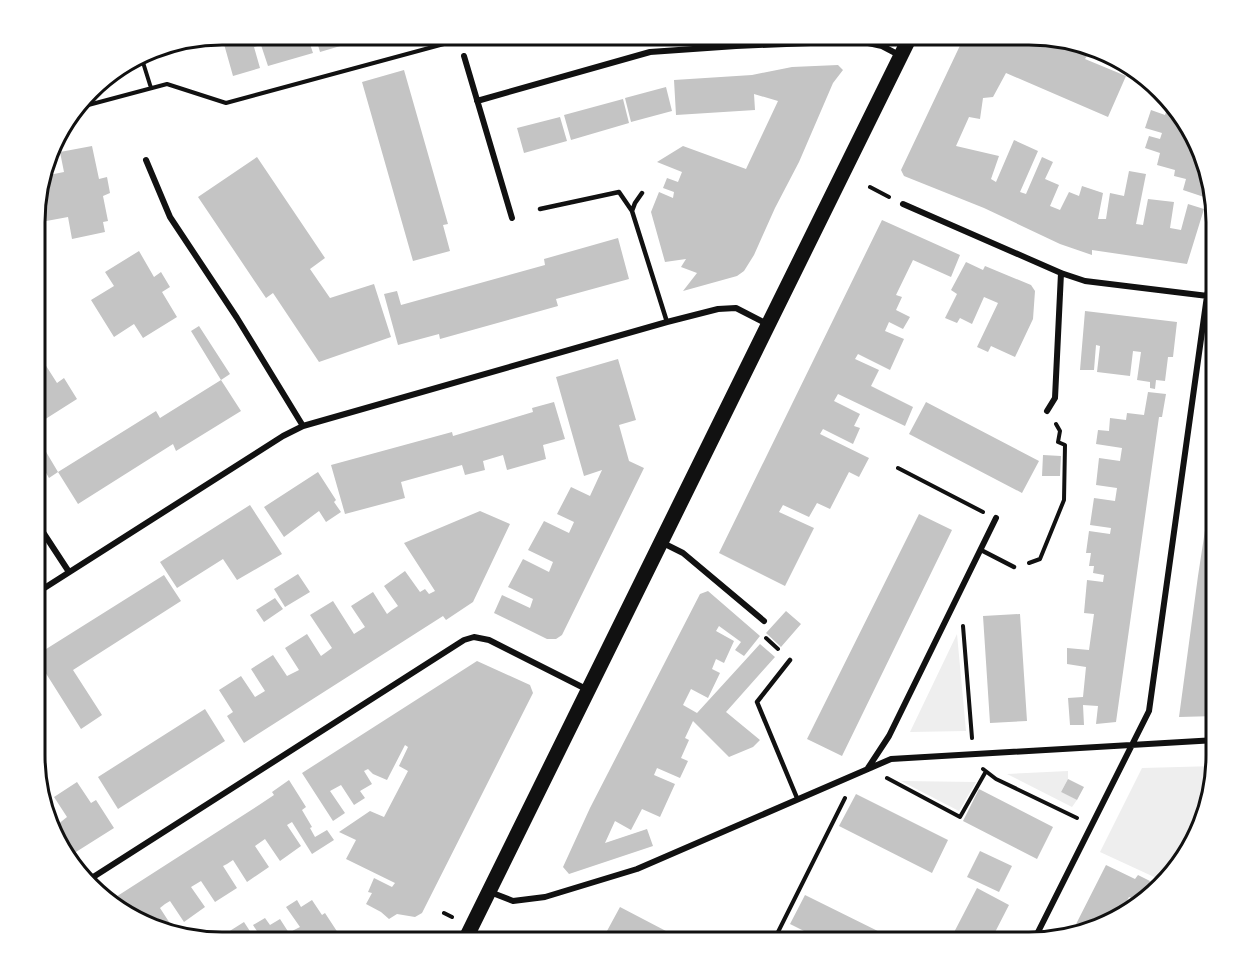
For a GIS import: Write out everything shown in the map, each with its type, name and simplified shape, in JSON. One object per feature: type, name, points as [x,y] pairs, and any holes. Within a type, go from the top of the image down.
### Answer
[{"type":"main road","points":[[469,932],[906,45]]},
{"type":"street","points":[[477,101],[650,52],[757,45]]},
{"type":"street","points":[[878,45],[901,56]]},
{"type":"street","points":[[464,56],[512,218]]},
{"type":"street","points":[[146,160],[170,217],[237,318],[303,426]]},
{"type":"street","points":[[903,204],[1061,273],[1085,281],[1206,296]]},
{"type":"street","points":[[1047,411],[1055,398],[1061,273]]},
{"type":"street","points":[[1038,931],[1149,711],[1206,303]]},
{"type":"street","points":[[45,588],[283,436],[303,426],[718,309],[736,308],[768,325]]},
{"type":"street","points":[[868,768],[889,736],[996,518]]},
{"type":"street","points":[[45,535],[69,572]]},
{"type":"street","points":[[661,542],[683,553],[764,621]]},
{"type":"street","points":[[94,877],[464,640],[474,637],[489,640],[588,691]]},
{"type":"street","points":[[489,891],[513,902],[545,897],[637,869],[891,759],[1206,741]]},
{"type":"lane","points":[[540,209],[619,192],[632,212],[667,322]]},
{"type":"lane","points":[[632,212],[642,194]]},
{"type":"lane","points":[[981,550],[1014,567]]},
{"type":"lane","points":[[790,660],[757,702],[797,798]]},
{"type":"path","points":[[89,105],[167,84],[226,103],[441,45]]},
{"type":"path","points":[[143,63],[151,88]]},
{"type":"path","points":[[1014,567],[1040,559],[1064,500],[1065,445],[1058,442],[1060,431],[1047,411]]},
{"type":"path","points":[[898,468],[996,518]]},
{"type":"path","points":[[961,592],[973,755],[985,773],[1092,825]]},
{"type":"path","points":[[764,621],[758,631],[790,660]]},
{"type":"path","points":[[868,768],[960,817],[985,773]]},
{"type":"path","points":[[778,932],[856,775]]},
{"type":"path","points":[[444,913],[452,917]]},
{"type":"shaded area","points":[[957,634],[966,731],[910,732]]},
{"type":"shaded area","points":[[1206,766],[1197,812],[1188,833],[1176,853],[1156,878],[1100,852],[1142,768]]},
{"type":"shaded area","points":[[1068,771],[1068,779],[1061,792],[1077,800],[1072,807],[1007,774]]},
{"type":"shaded area","points":[[901,781],[976,782],[959,811]]},
{"type":"building","points":[[224,45],[261,45],[254,47],[260,68],[233,76]]},
{"type":"building","points":[[261,45],[310,45],[313,53],[268,66]]},
{"type":"building","points":[[318,45],[344,45],[320,52]]},
{"type":"building","points":[[960,45],[1040,45],[1075,51],[1087,56],[1085,59],[1126,76],[1108,117],[1006,73],[993,97],[983,98],[980,119],[969,117],[956,146],[999,156],[991,179],[996,182],[1014,140],[1038,151],[1020,192],[1026,194],[1042,157],[1053,162],[1045,179],[1059,185],[1050,206],[1060,210],[1069,192],[1079,196],[1082,186],[1103,193],[1098,219],[1106,219],[1110,193],[1124,196],[1129,171],[1146,174],[1136,224],[1143,225],[1148,199],[1174,202],[1170,228],[1181,230],[1188,204],[1204,209],[1187,264],[1092,250],[1092,255],[1060,244],[984,208],[904,176],[901,170]]},
{"type":"building","points":[[838,65],[843,70],[833,83],[799,162],[744,271],[737,276],[683,291],[697,273],[681,267],[686,259],[665,262],[651,212],[659,192],[673,198],[674,192],[663,188],[667,178],[678,182],[682,172],[657,162],[683,146],[746,169],[778,101],[754,94],[755,110],[676,115],[674,80],[752,75],[792,67]]},
{"type":"building","points":[[404,70],[448,224],[443,225],[450,251],[413,261],[362,82]]},
{"type":"building","points":[[666,87],[672,111],[631,122],[625,98]]},
{"type":"building","points":[[623,99],[629,123],[571,140],[564,115]]},
{"type":"building","points":[[1151,110],[1165,115],[1166,111],[1188,144],[1197,165],[1204,197],[1183,190],[1186,179],[1174,176],[1175,170],[1157,165],[1160,153],[1145,148],[1149,136],[1160,139],[1162,133],[1145,128]]},
{"type":"building","points":[[560,117],[567,141],[524,153],[517,128]]},
{"type":"building","points":[[92,146],[99,179],[107,177],[110,193],[103,196],[108,221],[103,222],[105,232],[72,239],[68,217],[45,221],[51,175],[64,172],[60,152]]},
{"type":"building","points":[[257,157],[325,258],[310,269],[330,298],[374,284],[391,337],[319,362],[273,293],[266,298],[198,197]]},
{"type":"building","points":[[882,220],[960,255],[951,277],[913,260],[896,295],[902,297],[896,310],[910,317],[903,329],[889,322],[885,331],[904,339],[890,370],[858,354],[855,359],[879,370],[871,386],[913,407],[905,426],[838,394],[834,401],[860,414],[854,426],[860,428],[853,444],[823,429],[820,434],[869,458],[859,477],[849,472],[830,509],[817,503],[809,517],[783,505],[779,512],[814,528],[785,586],[719,553]]},
{"type":"building","points":[[618,238],[629,279],[556,299],[558,306],[440,339],[439,334],[398,345],[384,294],[397,291],[401,305],[545,265],[544,259]]},
{"type":"building","points":[[139,251],[154,277],[161,272],[170,287],[162,292],[177,317],[143,338],[134,324],[114,337],[91,300],[114,286],[105,272]]},
{"type":"building","points":[[966,262],[983,270],[985,266],[1031,285],[1035,291],[1033,319],[1015,357],[991,346],[988,352],[977,347],[998,303],[984,297],[972,324],[960,318],[957,323],[945,318],[957,294],[951,290]]},
{"type":"building","points":[[1085,311],[1177,322],[1173,357],[1168,357],[1165,381],[1156,380],[1155,389],[1150,388],[1150,382],[1137,380],[1141,352],[1133,351],[1130,376],[1097,372],[1100,346],[1096,345],[1094,370],[1080,370]]},
{"type":"building","points":[[199,326],[230,374],[221,380],[191,331]]},
{"type":"building","points":[[618,359],[636,420],[619,425],[629,461],[644,468],[562,635],[556,639],[547,639],[494,613],[502,595],[530,608],[533,599],[508,587],[523,559],[549,572],[553,562],[528,550],[544,521],[569,533],[574,522],[557,514],[571,487],[590,496],[602,470],[584,476],[556,377]]},
{"type":"building","points":[[45,364],[57,383],[64,378],[77,399],[45,419]]},
{"type":"building","points":[[221,380],[241,411],[176,451],[173,444],[78,504],[58,472],[156,411],[160,418]]},
{"type":"building","points":[[1148,392],[1166,394],[1162,417],[1159,417],[1116,722],[1096,724],[1098,706],[1083,705],[1084,725],[1070,725],[1068,698],[1083,697],[1086,667],[1067,664],[1067,648],[1089,650],[1094,614],[1084,613],[1087,580],[1103,582],[1104,575],[1093,573],[1094,566],[1089,566],[1091,553],[1086,553],[1089,531],[1110,534],[1111,528],[1090,525],[1094,498],[1115,501],[1117,488],[1096,485],[1099,458],[1120,461],[1122,448],[1096,444],[1098,430],[1109,431],[1110,418],[1126,420],[1127,413],[1144,415]]},
{"type":"building","points":[[554,402],[565,439],[543,445],[546,459],[507,470],[503,455],[483,461],[485,470],[465,475],[462,465],[401,482],[405,498],[345,514],[331,465],[452,432],[453,436],[533,412],[532,408]]},
{"type":"building","points":[[926,402],[1039,461],[1022,493],[909,434]]},
{"type":"building","points":[[45,450],[58,472],[49,478],[45,471]]},
{"type":"building","points":[[1043,455],[1061,456],[1060,476],[1042,476]]},
{"type":"building","points":[[318,472],[341,512],[326,522],[319,511],[284,537],[264,507]]},
{"type":"building","points":[[250,505],[282,554],[237,580],[223,559],[177,588],[160,562]]},
{"type":"building","points":[[480,511],[510,524],[473,602],[446,620],[443,616],[244,743],[227,716],[233,712],[219,690],[241,676],[255,697],[265,691],[251,669],[273,655],[287,676],[299,670],[285,648],[307,634],[321,656],[332,648],[310,615],[333,601],[354,634],[365,627],[351,606],[373,592],[387,614],[398,606],[384,586],[405,571],[420,592],[425,589],[429,594],[435,591],[404,543]]},
{"type":"building","points":[[919,514],[952,530],[842,756],[807,739]]},
{"type":"building","points":[[1206,524],[1206,716],[1179,717]]},
{"type":"building","points":[[298,574],[310,592],[285,607],[274,589]]},
{"type":"building","points":[[164,575],[181,601],[73,670],[102,715],[81,729],[45,672],[45,650]]},
{"type":"building","points":[[708,591],[760,636],[744,656],[735,650],[741,642],[719,626],[716,631],[734,641],[724,663],[716,659],[712,669],[720,673],[708,698],[691,689],[683,705],[697,713],[760,644],[775,657],[726,712],[760,740],[753,747],[729,757],[693,721],[685,738],[689,740],[681,758],[688,761],[680,778],[657,768],[654,775],[675,784],[660,817],[642,809],[631,830],[615,821],[605,843],[647,829],[653,846],[569,874],[563,867],[590,808],[700,594]]},
{"type":"building","points":[[275,598],[283,609],[264,622],[256,610]]},
{"type":"building","points":[[786,611],[801,624],[781,647],[766,633]]},
{"type":"building","points":[[1020,614],[1027,721],[990,723],[983,616]]},
{"type":"building","points":[[477,661],[530,685],[533,693],[422,913],[415,917],[397,914],[389,919],[366,904],[372,893],[368,892],[374,878],[392,887],[395,883],[346,859],[356,840],[339,832],[370,811],[384,817],[408,771],[399,766],[408,747],[405,745],[387,780],[373,774],[368,769],[364,771],[372,784],[360,791],[365,798],[354,805],[341,785],[330,791],[345,813],[333,821],[302,773]]},
{"type":"building","points":[[205,709],[225,741],[118,809],[98,777]]},
{"type":"building","points":[[1068,779],[1084,787],[1077,800],[1061,792]]},
{"type":"building","points":[[289,780],[306,807],[302,810],[315,837],[327,830],[334,840],[312,854],[292,822],[287,825],[301,846],[280,861],[265,839],[255,846],[269,867],[247,882],[233,860],[223,866],[237,888],[215,902],[201,881],[191,887],[205,907],[184,922],[170,901],[160,908],[171,924],[144,914],[117,896],[274,795],[272,792]]},
{"type":"building","points":[[77,782],[91,803],[96,800],[114,828],[75,853],[59,823],[67,817],[54,797]]},
{"type":"building","points":[[979,789],[1053,827],[1037,859],[963,821]]},
{"type":"building","points":[[856,794],[948,840],[932,873],[839,826]]},
{"type":"building","points":[[980,851],[1012,866],[999,892],[967,877]]},
{"type":"building","points":[[1106,865],[1135,879],[1138,875],[1150,881],[1148,886],[1137,895],[1132,898],[1129,897],[1126,903],[1107,914],[1075,926]]},
{"type":"building","points":[[977,888],[1009,905],[995,932],[954,932]]},
{"type":"building","points":[[805,895],[880,932],[806,932],[790,924]]},
{"type":"building","points":[[297,900],[301,907],[312,900],[322,915],[325,913],[337,932],[291,932],[300,927],[286,907]]},
{"type":"building","points":[[620,907],[668,932],[606,932]]},
{"type":"building","points":[[265,918],[270,925],[280,919],[288,932],[258,932],[253,925]]},
{"type":"building","points":[[244,922],[250,932],[228,932]]}]
